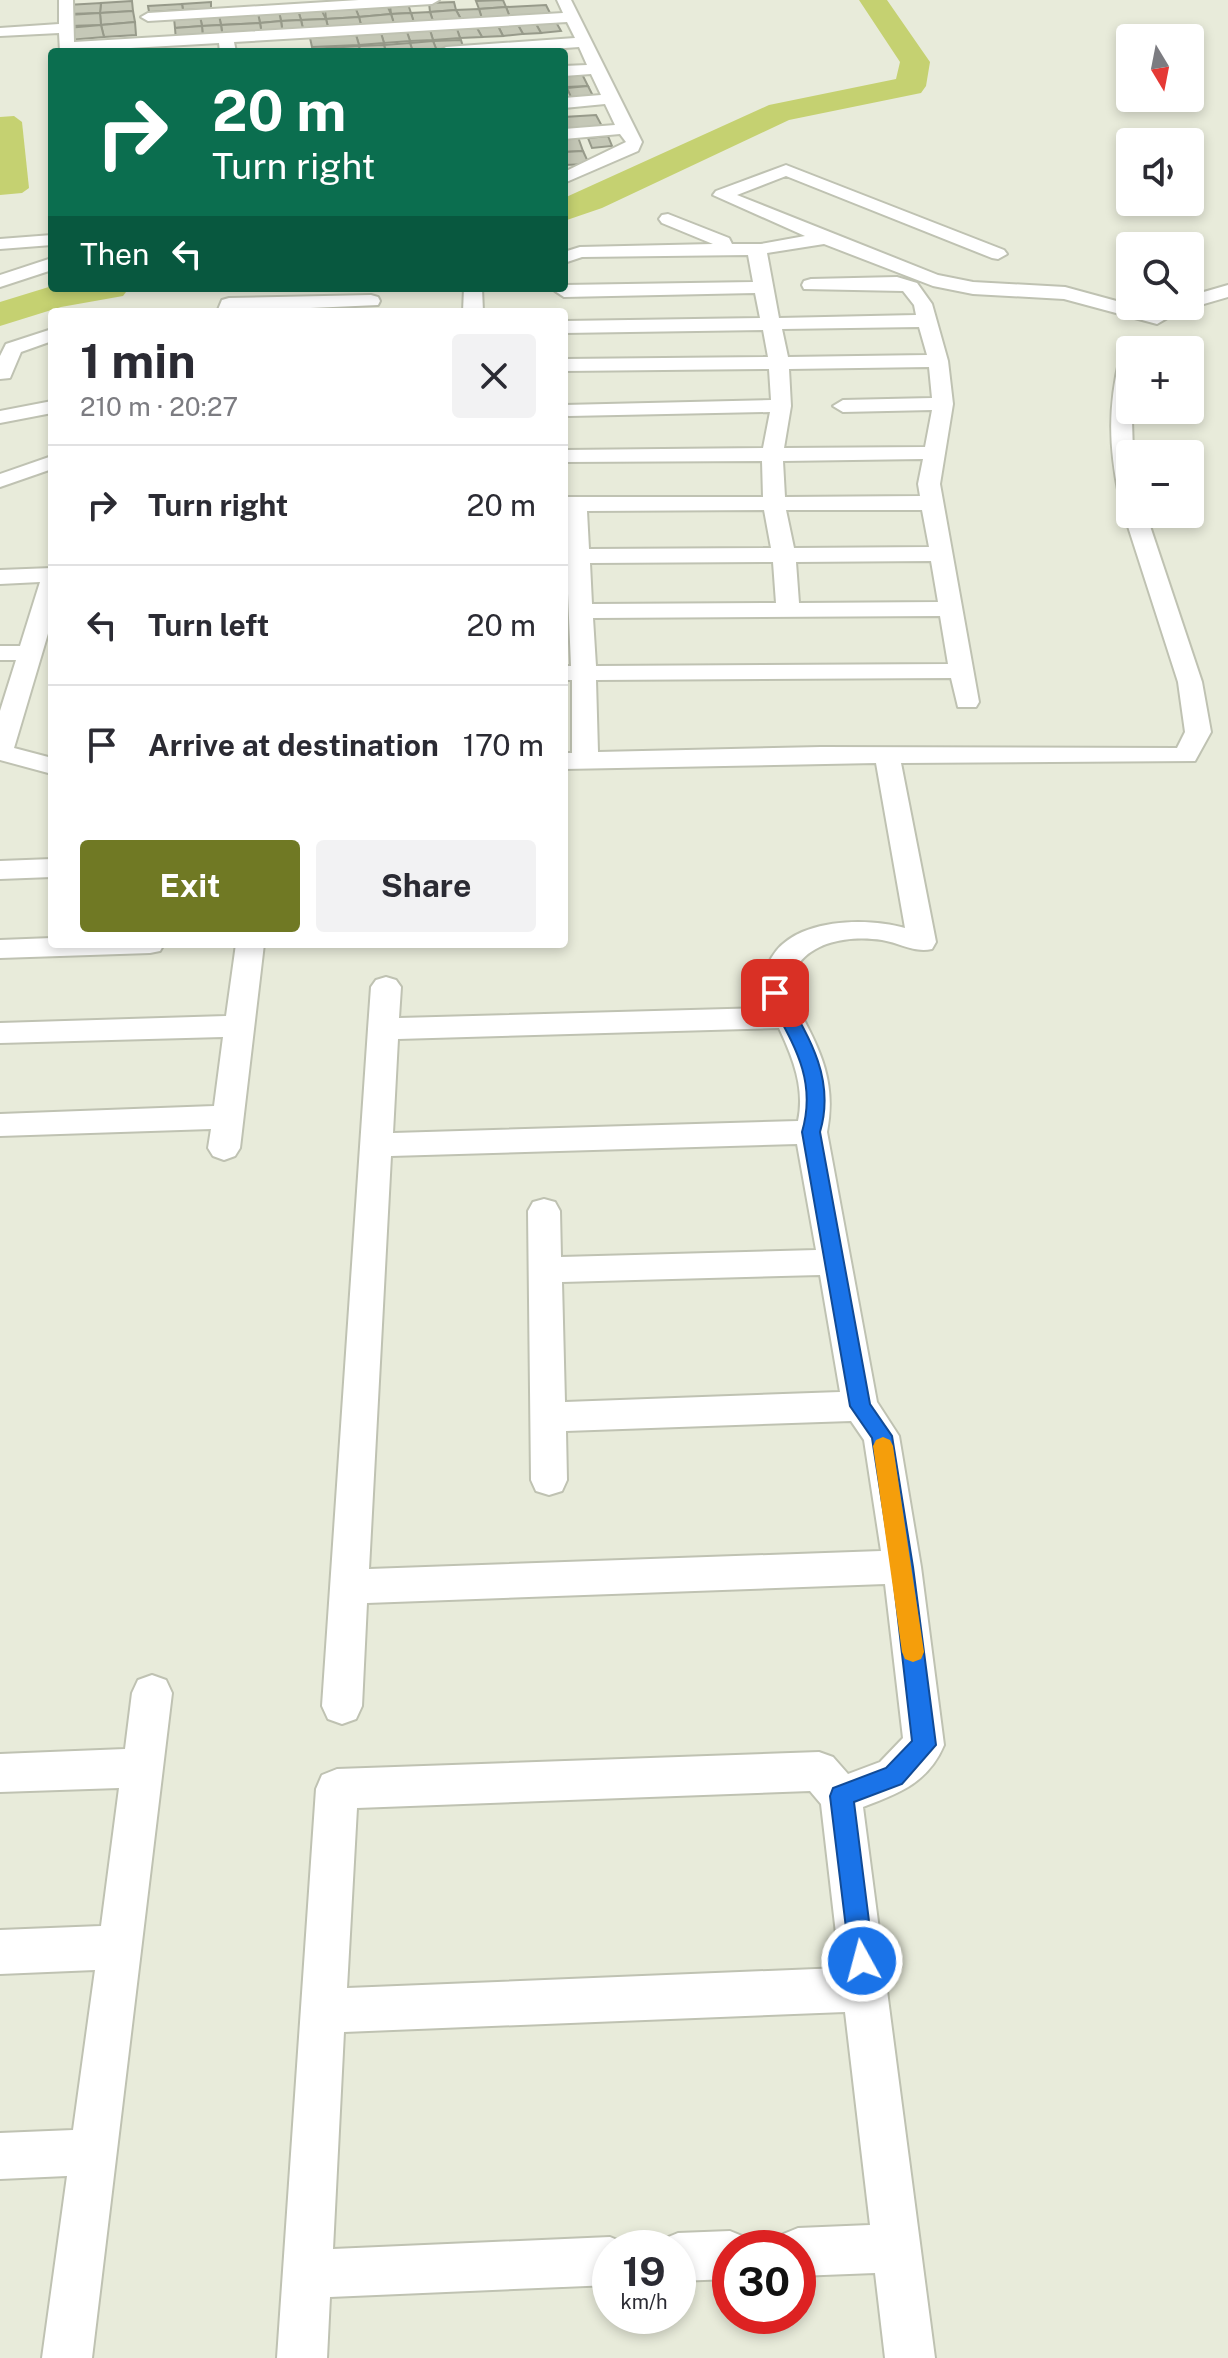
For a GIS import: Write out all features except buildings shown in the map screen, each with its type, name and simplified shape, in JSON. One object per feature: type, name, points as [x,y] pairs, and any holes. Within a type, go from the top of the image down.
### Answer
[{"type":"street","points":[[66,0],[66,48]]},
{"type":"street","points":[[146,0],[150,43]]},
{"type":"street","points":[[148,17],[217,6],[432,0]]},
{"type":"street","points":[[564,0],[634,142],[632,147],[568,176]]},
{"type":"street","points":[[80,48],[150,43],[227,45],[303,34],[573,17]]},
{"type":"street","points":[[0,32],[66,28]]},
{"type":"street","points":[[303,34],[307,48]]},
{"type":"street","points":[[502,48],[586,42]]},
{"type":"street","points":[[568,71],[597,69]]},
{"type":"street","points":[[568,103],[612,99]]},
{"type":"street","points":[[568,134],[625,129]]},
{"type":"street","points":[[568,168],[592,166]]},
{"type":"street","points":[[998,254],[786,170],[722,195],[933,280],[973,288],[1065,293],[1116,307]]},
{"type":"street","points":[[668,219],[723,242],[724,249]]},
{"type":"street","points":[[568,256],[580,252],[761,249],[826,238]]},
{"type":"street","points":[[897,266],[959,239]]},
{"type":"street","points":[[0,244],[48,240]]},
{"type":"street","points":[[761,249],[757,254],[779,363],[781,406],[772,454],[774,503],[784,555],[788,609]]},
{"type":"street","points":[[0,281],[48,265]]},
{"type":"street","points":[[811,285],[897,283],[910,287],[923,304],[938,361],[943,404],[929,484],[967,702]]},
{"type":"street","points":[[568,289],[763,287]]},
{"type":"street","points":[[1204,298],[1228,291]]},
{"type":"street","points":[[228,308],[229,304],[371,300]]},
{"type":"street","points":[[568,327],[928,321]]},
{"type":"street","points":[[3,374],[6,350],[48,336]]},
{"type":"street","points":[[568,410],[779,363],[938,361]]},
{"type":"street","points":[[843,406],[943,404]]},
{"type":"street","points":[[878,454],[885,405]]},
{"type":"street","points":[[568,410],[781,406]]},
{"type":"street","points":[[0,417],[48,408]]},
{"type":"street","points":[[568,410],[772,454],[933,453]]},
{"type":"street","points":[[0,481],[48,463]]},
{"type":"street","points":[[932,503],[570,504],[579,556],[581,611],[574,673],[574,760],[887,755],[1186,756],[1198,732],[1190,682],[1140,528]]},
{"type":"street","points":[[579,556],[941,554]]},
{"type":"street","points":[[0,577],[48,578]]},
{"type":"street","points":[[48,591],[0,752],[48,765]]},
{"type":"street","points":[[581,611],[951,609]]},
{"type":"street","points":[[0,653],[29,653]]},
{"type":"street","points":[[574,673],[961,671]]},
{"type":"street","points":[[841,1796],[894,1776],[924,1745],[902,1567],[881,1436],[860,1406],[811,1132],[817,1112],[817,1085],[805,1051],[775,993],[784,960],[808,940],[841,931],[883,931],[922,942],[887,755]]},
{"type":"street","points":[[0,870],[48,868]]},
{"type":"street","points":[[0,949],[48,947]]},
{"type":"street","points":[[0,1125],[225,1132],[250,948]]},
{"type":"street","points":[[342,1706],[386,987]]},
{"type":"street","points":[[383,1029],[787,1018]]},
{"type":"street","points":[[0,1033],[241,1026]]},
{"type":"street","points":[[376,1145],[811,1132]]},
{"type":"street","points":[[544,1211],[549,1480]]},
{"type":"street","points":[[545,1270],[834,1262]]},
{"type":"street","points":[[548,1417],[860,1406]]},
{"type":"street","points":[[349,1587],[902,1567]]},
{"type":"street","points":[[67,2358],[152,1693]]},
{"type":"street","points":[[0,1773],[143,1768]]},
{"type":"street","points":[[302,2358],[337,1789],[819,1771],[841,1796],[910,2358]]},
{"type":"street","points":[[0,1952],[119,1947]]},
{"type":"street","points":[[323,2011],[866,1989]]},
{"type":"street","points":[[0,2156],[93,2152]]},
{"type":"street","points":[[816,2251],[897,2248]]},
{"type":"street","points":[[307,2274],[592,2262]]},
{"type":"shaded area","points":[[14,116],[22,122],[29,188],[22,193],[0,195],[0,117]]},
{"type":"waterway","points":[[568,209],[780,112],[910,86],[915,62],[873,0]]},
{"type":"waterway","points":[[0,315],[54,297],[85,292]]},
{"type":"slow traffic","points":[[883,1446],[913,1652]]},
{"type":"route","points":[[775,993],[805,1051],[817,1085],[817,1112],[811,1132],[860,1406],[881,1436],[902,1567],[924,1745],[894,1776],[841,1796],[862,1961]]}]
